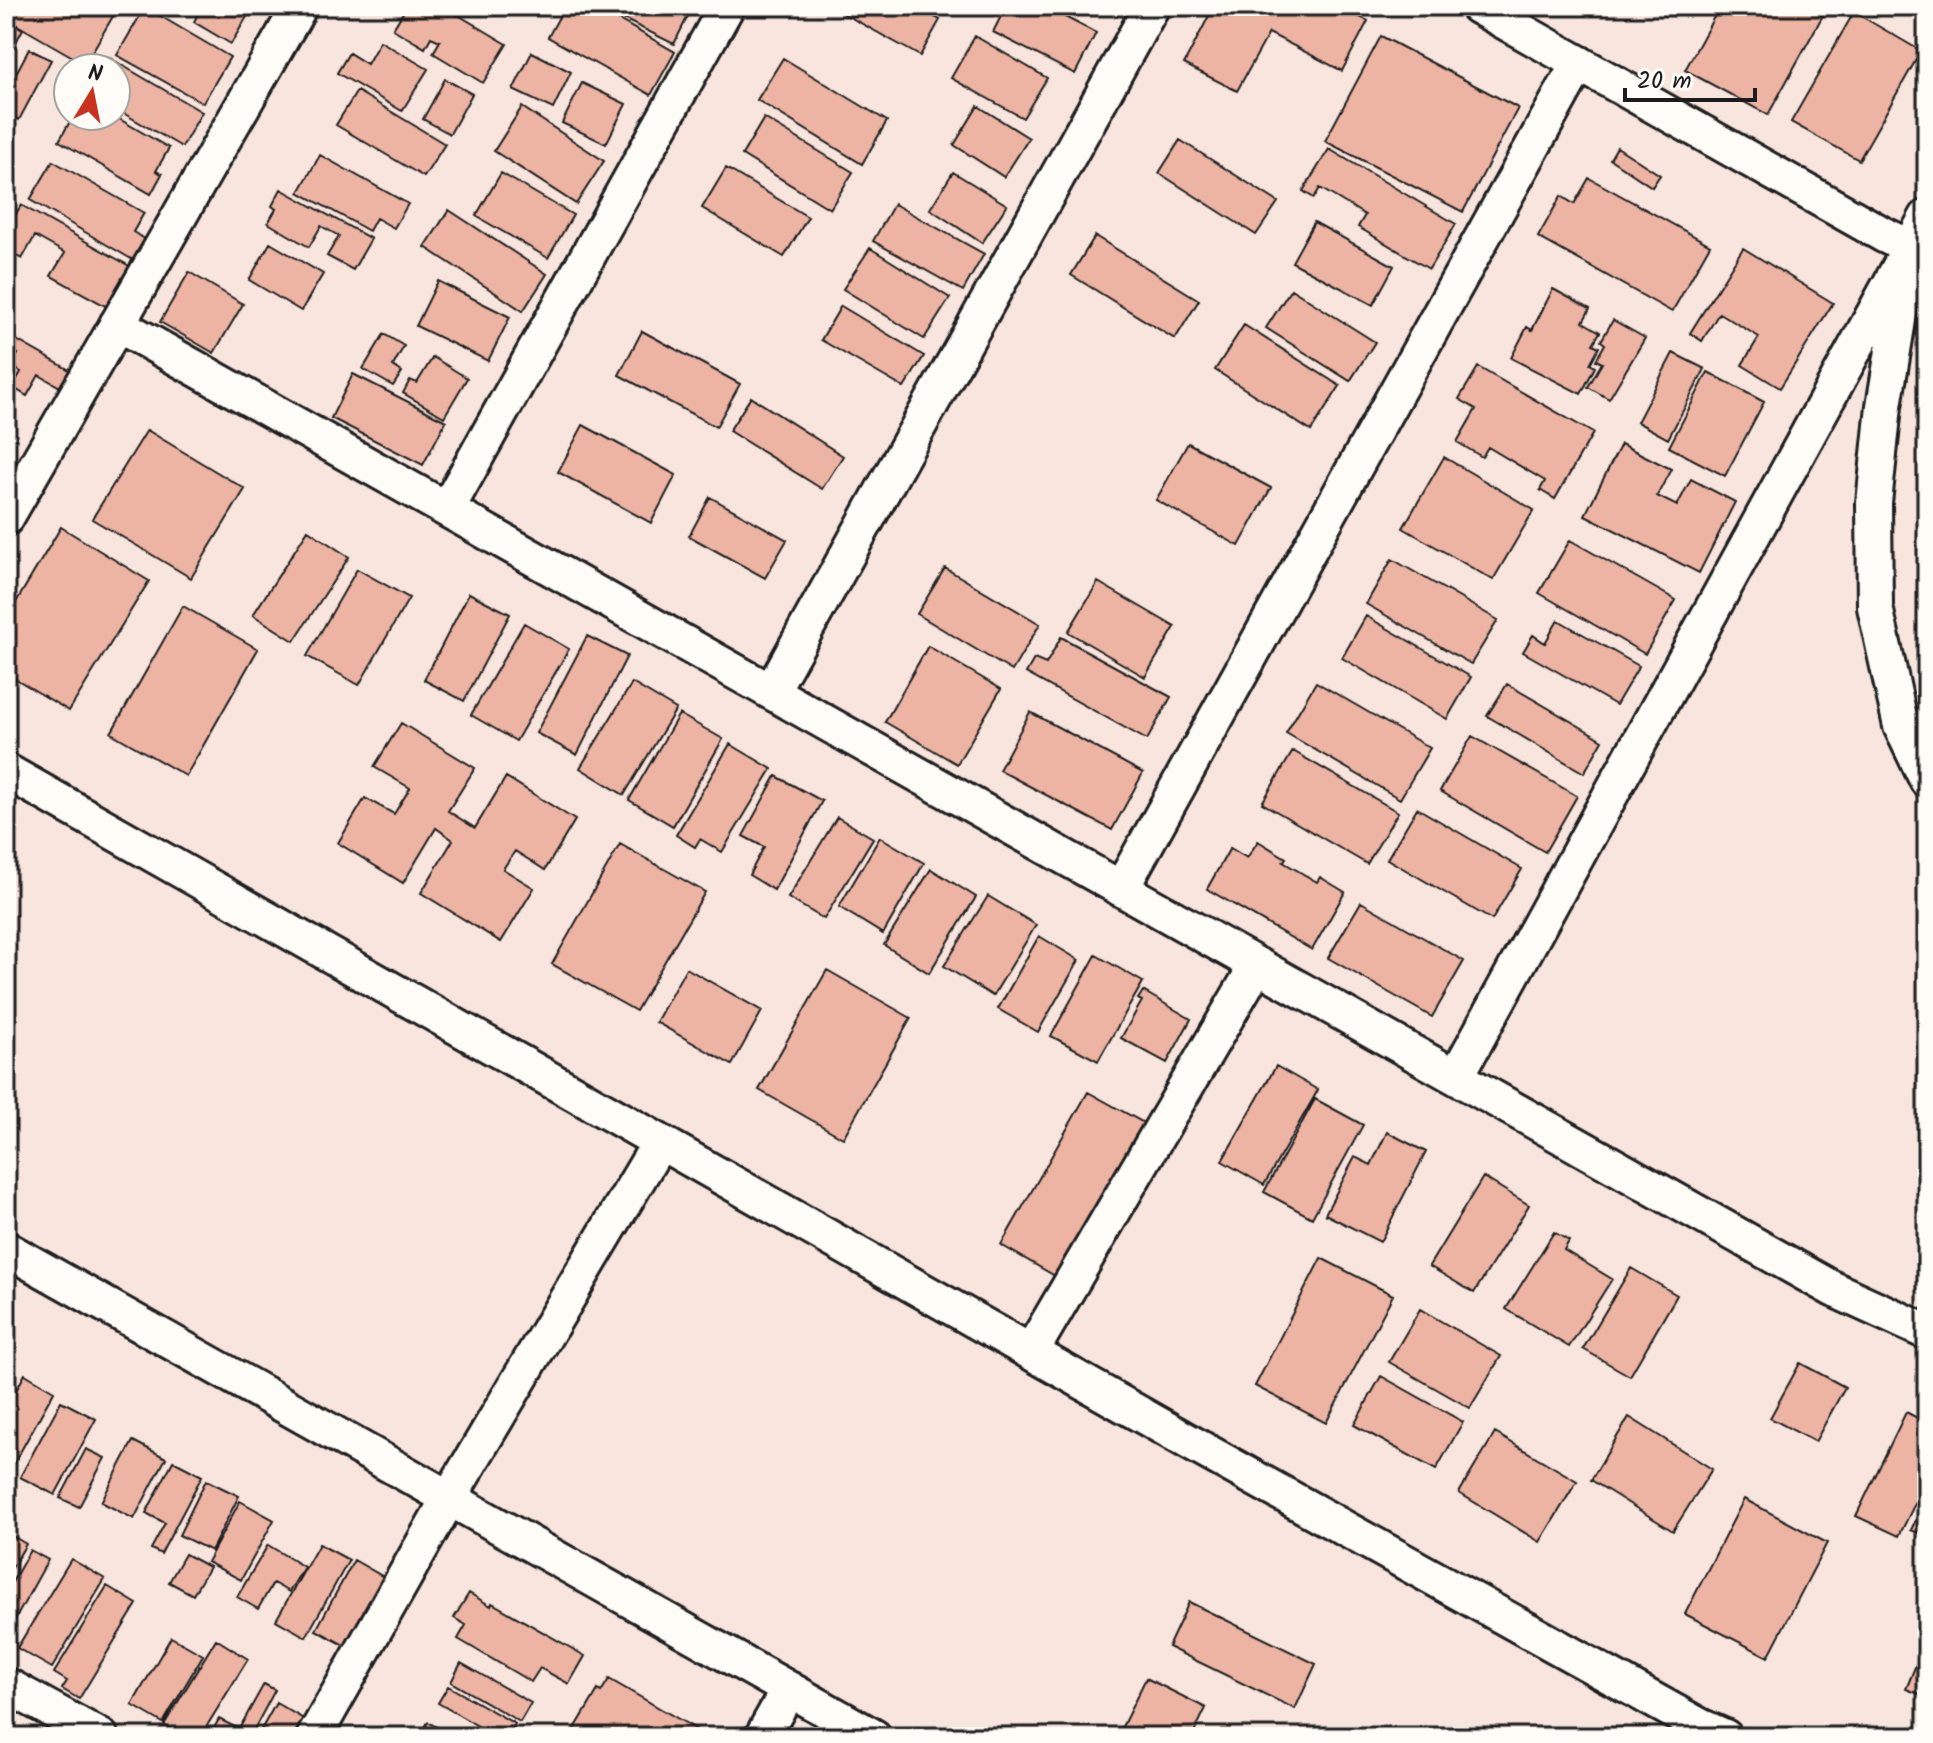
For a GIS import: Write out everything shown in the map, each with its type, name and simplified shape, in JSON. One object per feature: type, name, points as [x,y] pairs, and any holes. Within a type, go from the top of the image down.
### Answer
[{"type":"street","points":[[6,518],[300,6]]},
{"type":"street","points":[[447,509],[727,6]]},
{"type":"street","points":[[771,692],[1152,6]]},
{"type":"street","points":[[1477,6],[1884,235],[1918,251]]},
{"type":"street","points":[[1121,889],[1579,63]]},
{"type":"street","points":[[1927,217],[1884,406],[1874,503],[1875,607],[1901,726],[1927,780]]},
{"type":"street","points":[[1456,1077],[1918,251]]},
{"type":"street","points":[[117,324],[1833,1289],[1927,1332]]},
{"type":"street","points":[[6,771],[1707,1733]]},
{"type":"street","points":[[1031,1352],[1257,965]]},
{"type":"street","points":[[314,1737],[449,1498],[660,1142]]},
{"type":"street","points":[[6,1249],[874,1737]]},
{"type":"street","points":[[6,1685],[101,1737]]},
{"type":"street","points":[[762,1737],[789,1689]]},
{"type":"building","points":[[21,6],[119,6],[92,52],[64,52],[12,22]]},
{"type":"building","points":[[201,6],[252,8],[231,44],[194,22]]},
{"type":"building","points":[[407,6],[443,6],[507,44],[483,83],[433,53],[440,41],[431,37],[425,48],[393,29]]},
{"type":"building","points":[[565,6],[594,6],[675,52],[651,95],[548,37]]},
{"type":"building","points":[[597,6],[693,6],[674,44]]},
{"type":"building","points":[[830,6],[915,6],[940,20],[920,56]]},
{"type":"building","points":[[1006,6],[1044,6],[1096,33],[1075,74],[993,32]]},
{"type":"building","points":[[1214,6],[1339,6],[1368,21],[1342,71],[1269,33],[1237,91],[1184,64]]},
{"type":"building","points":[[1720,6],[1828,6],[1768,115],[1685,70]]},
{"type":"building","points":[[145,7],[230,57],[203,103],[132,63],[132,52],[119,52]]},
{"type":"building","points":[[1854,12],[1921,51],[1859,160],[1791,122]]},
{"type":"building","points":[[6,20],[23,29],[6,61]]},
{"type":"building","points":[[975,36],[1047,78],[1023,118],[951,78]]},
{"type":"building","points":[[1381,36],[1518,108],[1463,212],[1325,141]]},
{"type":"building","points":[[380,41],[428,69],[402,111],[337,73],[349,53],[367,64]]},
{"type":"building","points":[[29,49],[51,60],[19,120],[6,113],[6,92]]},
{"type":"building","points":[[532,52],[571,72],[553,109],[513,90]]},
{"type":"building","points":[[783,58],[887,121],[862,164],[757,100]]},
{"type":"building","points":[[132,71],[202,112],[182,147],[132,118]]},
{"type":"building","points":[[445,79],[472,94],[450,134],[423,119]]},
{"type":"building","points":[[582,83],[626,104],[606,144],[562,123]]},
{"type":"building","points":[[357,91],[445,144],[424,177],[336,125]]},
{"type":"building","points":[[978,106],[1029,138],[1004,177],[954,145]]},
{"type":"building","points":[[522,107],[604,161],[576,204],[494,151]]},
{"type":"building","points":[[764,118],[853,172],[830,209],[742,155]]},
{"type":"building","points":[[132,126],[169,148],[156,171],[162,174],[151,194],[59,141],[64,132],[132,132]]},
{"type":"building","points":[[1180,140],[1278,202],[1256,235],[1159,173]]},
{"type":"building","points":[[6,145],[17,152],[6,172]]},
{"type":"building","points":[[1617,147],[1660,175],[1652,187],[1610,159]]},
{"type":"building","points":[[1329,149],[1456,224],[1429,269],[1358,227],[1365,215],[1320,188],[1314,198],[1303,191]]},
{"type":"building","points":[[320,155],[408,204],[394,228],[376,218],[369,231],[299,192]]},
{"type":"building","points":[[53,161],[144,213],[133,232],[145,239],[133,260],[30,200]]},
{"type":"building","points":[[726,168],[808,217],[784,257],[702,208]]},
{"type":"building","points":[[953,172],[1007,205],[982,243],[930,209]]},
{"type":"building","points":[[501,173],[573,215],[548,258],[476,216]]},
{"type":"building","points":[[1589,178],[1710,245],[1672,312],[1538,237],[1561,196],[1574,204]]},
{"type":"building","points":[[281,189],[371,239],[353,270],[327,256],[339,236],[321,226],[309,247],[268,223],[276,209],[272,206]]},
{"type":"building","points":[[894,204],[984,254],[963,291],[873,241]]},
{"type":"building","points":[[21,205],[133,268],[109,308],[51,276],[65,253],[35,236],[22,259],[6,251],[6,231]]},
{"type":"building","points":[[449,210],[547,274],[523,311],[425,247]]},
{"type":"building","points":[[1314,222],[1394,266],[1373,305],[1292,262]]},
{"type":"building","points":[[1095,236],[1199,300],[1175,339],[1071,275]]},
{"type":"building","points":[[270,243],[323,274],[301,311],[249,280]]},
{"type":"building","points":[[870,248],[950,298],[924,339],[843,289]]},
{"type":"building","points":[[1743,248],[1833,303],[1780,388],[1742,365],[1759,337],[1719,313],[1702,341],[1690,333]]},
{"type":"building","points":[[189,272],[243,304],[214,353],[160,322]]},
{"type":"building","points":[[438,281],[510,317],[488,361],[416,326]]},
{"type":"building","points":[[1291,289],[1375,342],[1350,381],[1266,328]]},
{"type":"building","points":[[1553,289],[1590,309],[1583,322],[1600,332],[1593,344],[1599,347],[1590,364],[1595,367],[1581,394],[1511,358],[1527,327],[1532,330]]},
{"type":"building","points":[[841,306],[924,356],[904,388],[821,340]]},
{"type":"building","points":[[1613,320],[1645,338],[1609,399],[1588,387],[1602,363],[1596,360],[1605,344],[1601,341]]},
{"type":"building","points":[[1244,325],[1340,386],[1311,431],[1215,370]]},
{"type":"building","points":[[642,331],[740,384],[716,427],[619,375]]},
{"type":"building","points":[[6,334],[71,371],[62,388],[39,375],[27,396],[12,387],[21,372],[11,366],[18,354],[6,348]]},
{"type":"building","points":[[384,334],[404,346],[393,366],[402,372],[393,386],[363,369]]},
{"type":"building","points":[[1673,353],[1705,369],[1668,439],[1637,422]]},
{"type":"building","points":[[433,357],[467,378],[444,417],[403,393],[410,380],[417,383]]},
{"type":"building","points":[[1478,367],[1593,433],[1555,499],[1540,490],[1545,481],[1488,447],[1482,457],[1457,442],[1476,409],[1459,399]]},
{"type":"building","points":[[1708,372],[1764,402],[1725,476],[1669,447]]},
{"type":"building","points":[[353,374],[446,421],[423,465],[331,418]]},
{"type":"building","points":[[751,397],[843,456],[822,489],[729,431]]},
{"type":"building","points":[[583,425],[676,475],[651,523],[558,472]]},
{"type":"building","points":[[147,430],[245,489],[191,578],[92,519]]},
{"type":"building","points":[[1188,443],[1271,488],[1239,546],[1156,500]]},
{"type":"building","points":[[1621,444],[1671,469],[1657,496],[1677,506],[1691,479],[1735,502],[1699,573],[1585,515]]},
{"type":"building","points":[[1444,457],[1534,510],[1493,580],[1403,528]]},
{"type":"building","points":[[710,497],[787,540],[765,578],[689,536]]},
{"type":"building","points":[[61,527],[149,581],[69,711],[6,673],[6,619]]},
{"type":"building","points":[[308,530],[349,557],[294,641],[253,615]]},
{"type":"building","points":[[1570,540],[1676,600],[1645,654],[1539,593]]},
{"type":"building","points":[[1392,559],[1498,620],[1471,664],[1366,604]]},
{"type":"building","points":[[945,568],[1040,624],[1012,671],[917,614]]},
{"type":"building","points":[[357,569],[409,598],[359,685],[307,656]]},
{"type":"building","points":[[1098,582],[1175,627],[1145,677],[1068,632]]},
{"type":"building","points":[[469,593],[510,614],[464,701],[424,680]]},
{"type":"building","points":[[183,606],[258,649],[186,776],[111,733]]},
{"type":"building","points":[[1366,616],[1471,677],[1447,719],[1342,658]]},
{"type":"building","points":[[1558,620],[1639,666],[1616,705],[1523,652],[1533,635],[1545,643]]},
{"type":"building","points":[[524,623],[569,649],[516,741],[471,715]]},
{"type":"building","points":[[587,636],[627,656],[577,755],[536,733]]},
{"type":"building","points":[[1061,637],[1171,697],[1147,740],[1026,673],[1034,659],[1046,664]]},
{"type":"building","points":[[928,646],[1001,689],[957,764],[885,722]]},
{"type":"building","points":[[1316,682],[1430,748],[1400,799],[1286,733]]},
{"type":"building","points":[[632,683],[676,709],[624,795],[580,768]]},
{"type":"building","points":[[1507,684],[1603,740],[1584,773],[1487,716]]},
{"type":"building","points":[[1030,712],[1143,773],[1112,830],[999,770]]},
{"type":"building","points":[[679,714],[723,739],[673,826],[629,800]]},
{"type":"building","points":[[401,723],[475,768],[448,811],[475,828],[506,777],[575,820],[545,870],[515,851],[503,869],[534,888],[501,942],[421,893],[453,840],[436,828],[403,883],[338,843],[365,798],[394,814],[410,788],[374,767]]},
{"type":"building","points":[[1472,736],[1577,796],[1545,852],[1440,791]]},
{"type":"building","points":[[730,744],[772,769],[722,852],[700,839],[695,847],[676,835]]},
{"type":"building","points":[[1293,751],[1398,812],[1367,864],[1262,803]]},
{"type":"building","points":[[776,776],[822,801],[774,890],[749,875],[764,847],[743,836]]},
{"type":"building","points":[[1417,808],[1522,869],[1492,920],[1387,859]]},
{"type":"building","points":[[837,817],[873,838],[824,919],[788,898]]},
{"type":"building","points":[[880,837],[924,863],[883,934],[839,907]]},
{"type":"building","points":[[1258,841],[1286,858],[1283,862],[1317,882],[1320,877],[1345,892],[1312,950],[1207,889],[1230,848],[1247,858]]},
{"type":"building","points":[[620,844],[705,892],[636,1011],[552,964]]},
{"type":"building","points":[[931,869],[976,897],[929,973],[884,945]]},
{"type":"building","points":[[988,896],[1036,925],[993,996],[944,966]]},
{"type":"building","points":[[1361,902],[1464,961],[1432,1017],[1328,958]]},
{"type":"building","points":[[1039,936],[1079,960],[1038,1032],[998,1009]]},
{"type":"building","points":[[1096,955],[1143,982],[1098,1061],[1051,1036]]},
{"type":"building","points":[[686,968],[762,1011],[732,1065],[656,1022]]},
{"type":"building","points":[[827,970],[911,1018],[843,1138],[759,1090]]},
{"type":"building","points":[[1143,991],[1191,1019],[1167,1063],[1121,1038],[1142,1001],[1138,999]]},
{"type":"building","points":[[1276,1066],[1318,1090],[1264,1185],[1222,1161]]},
{"type":"building","points":[[1088,1092],[1149,1126],[1062,1280],[1001,1245]]},
{"type":"building","points":[[1315,1099],[1363,1125],[1312,1218],[1264,1192]]},
{"type":"building","points":[[1387,1132],[1426,1152],[1380,1242],[1325,1214],[1355,1157],[1371,1165]]},
{"type":"building","points":[[1483,1177],[1529,1205],[1474,1293],[1429,1266]]},
{"type":"building","points":[[1554,1232],[1569,1241],[1564,1250],[1612,1279],[1569,1347],[1506,1309]]},
{"type":"building","points":[[1321,1258],[1393,1295],[1326,1423],[1255,1386]]},
{"type":"building","points":[[1631,1268],[1677,1295],[1630,1376],[1583,1349]]},
{"type":"building","points":[[1420,1309],[1501,1356],[1470,1408],[1389,1362]]},
{"type":"building","points":[[1800,1363],[1845,1387],[1815,1442],[1770,1418]]},
{"type":"building","points":[[25,1374],[54,1391],[12,1467],[6,1464],[6,1409]]},
{"type":"building","points":[[1381,1376],[1463,1422],[1436,1470],[1354,1425]]},
{"type":"building","points":[[61,1401],[96,1419],[55,1495],[20,1477]]},
{"type":"building","points":[[1906,1412],[1927,1423],[1927,1479],[1899,1536],[1856,1516]]},
{"type":"building","points":[[1629,1417],[1712,1469],[1673,1531],[1591,1480]]},
{"type":"building","points":[[1495,1433],[1577,1481],[1540,1542],[1459,1493]]},
{"type":"building","points":[[133,1441],[166,1458],[134,1519],[101,1502]]},
{"type":"building","points":[[86,1449],[105,1458],[79,1507],[60,1498]]},
{"type":"building","points":[[173,1461],[202,1476],[161,1554],[151,1549],[165,1523],[146,1513]]},
{"type":"building","points":[[206,1480],[239,1496],[211,1551],[179,1535]]},
{"type":"building","points":[[1927,1496],[1927,1537],[1911,1530]]},
{"type":"building","points":[[1744,1499],[1827,1543],[1768,1657],[1685,1614]]},
{"type":"building","points":[[240,1501],[274,1520],[241,1580],[207,1562]]},
{"type":"building","points":[[6,1532],[26,1544],[6,1578]]},
{"type":"building","points":[[319,1544],[349,1560],[306,1637],[276,1620]]},
{"type":"building","points":[[268,1545],[304,1567],[289,1592],[273,1583],[258,1609],[237,1597]]},
{"type":"building","points":[[30,1550],[48,1560],[6,1636],[6,1593]]},
{"type":"building","points":[[185,1554],[209,1567],[193,1595],[169,1582]]},
{"type":"building","points":[[71,1559],[105,1579],[52,1668],[17,1648]]},
{"type":"building","points":[[354,1560],[394,1583],[357,1652],[316,1630]]},
{"type":"building","points":[[107,1586],[137,1604],[79,1699],[62,1689],[67,1681],[54,1673]]},
{"type":"building","points":[[469,1593],[585,1656],[569,1684],[540,1668],[531,1682],[458,1639],[466,1625],[454,1618]]},
{"type":"building","points":[[1189,1602],[1316,1664],[1295,1709],[1168,1647]]},
{"type":"building","points":[[171,1637],[203,1655],[163,1723],[132,1705]]},
{"type":"building","points":[[1927,1638],[1927,1697],[1906,1689]]},
{"type":"building","points":[[216,1639],[248,1659],[200,1737],[184,1737],[164,1725]]},
{"type":"building","points":[[461,1663],[531,1703],[520,1722],[451,1682]]},
{"type":"building","points":[[1146,1678],[1206,1708],[1192,1737],[1117,1737]]},
{"type":"building","points":[[609,1679],[706,1735],[570,1737],[598,1690],[601,1692]]},
{"type":"building","points":[[264,1684],[275,1690],[250,1737],[209,1737],[219,1719],[239,1729]]},
{"type":"building","points":[[448,1686],[515,1724],[508,1737],[497,1737],[438,1703]]},
{"type":"building","points":[[276,1703],[312,1724],[305,1737],[257,1737]]},
{"type":"building","points":[[428,1722],[454,1737],[420,1737]]}]
